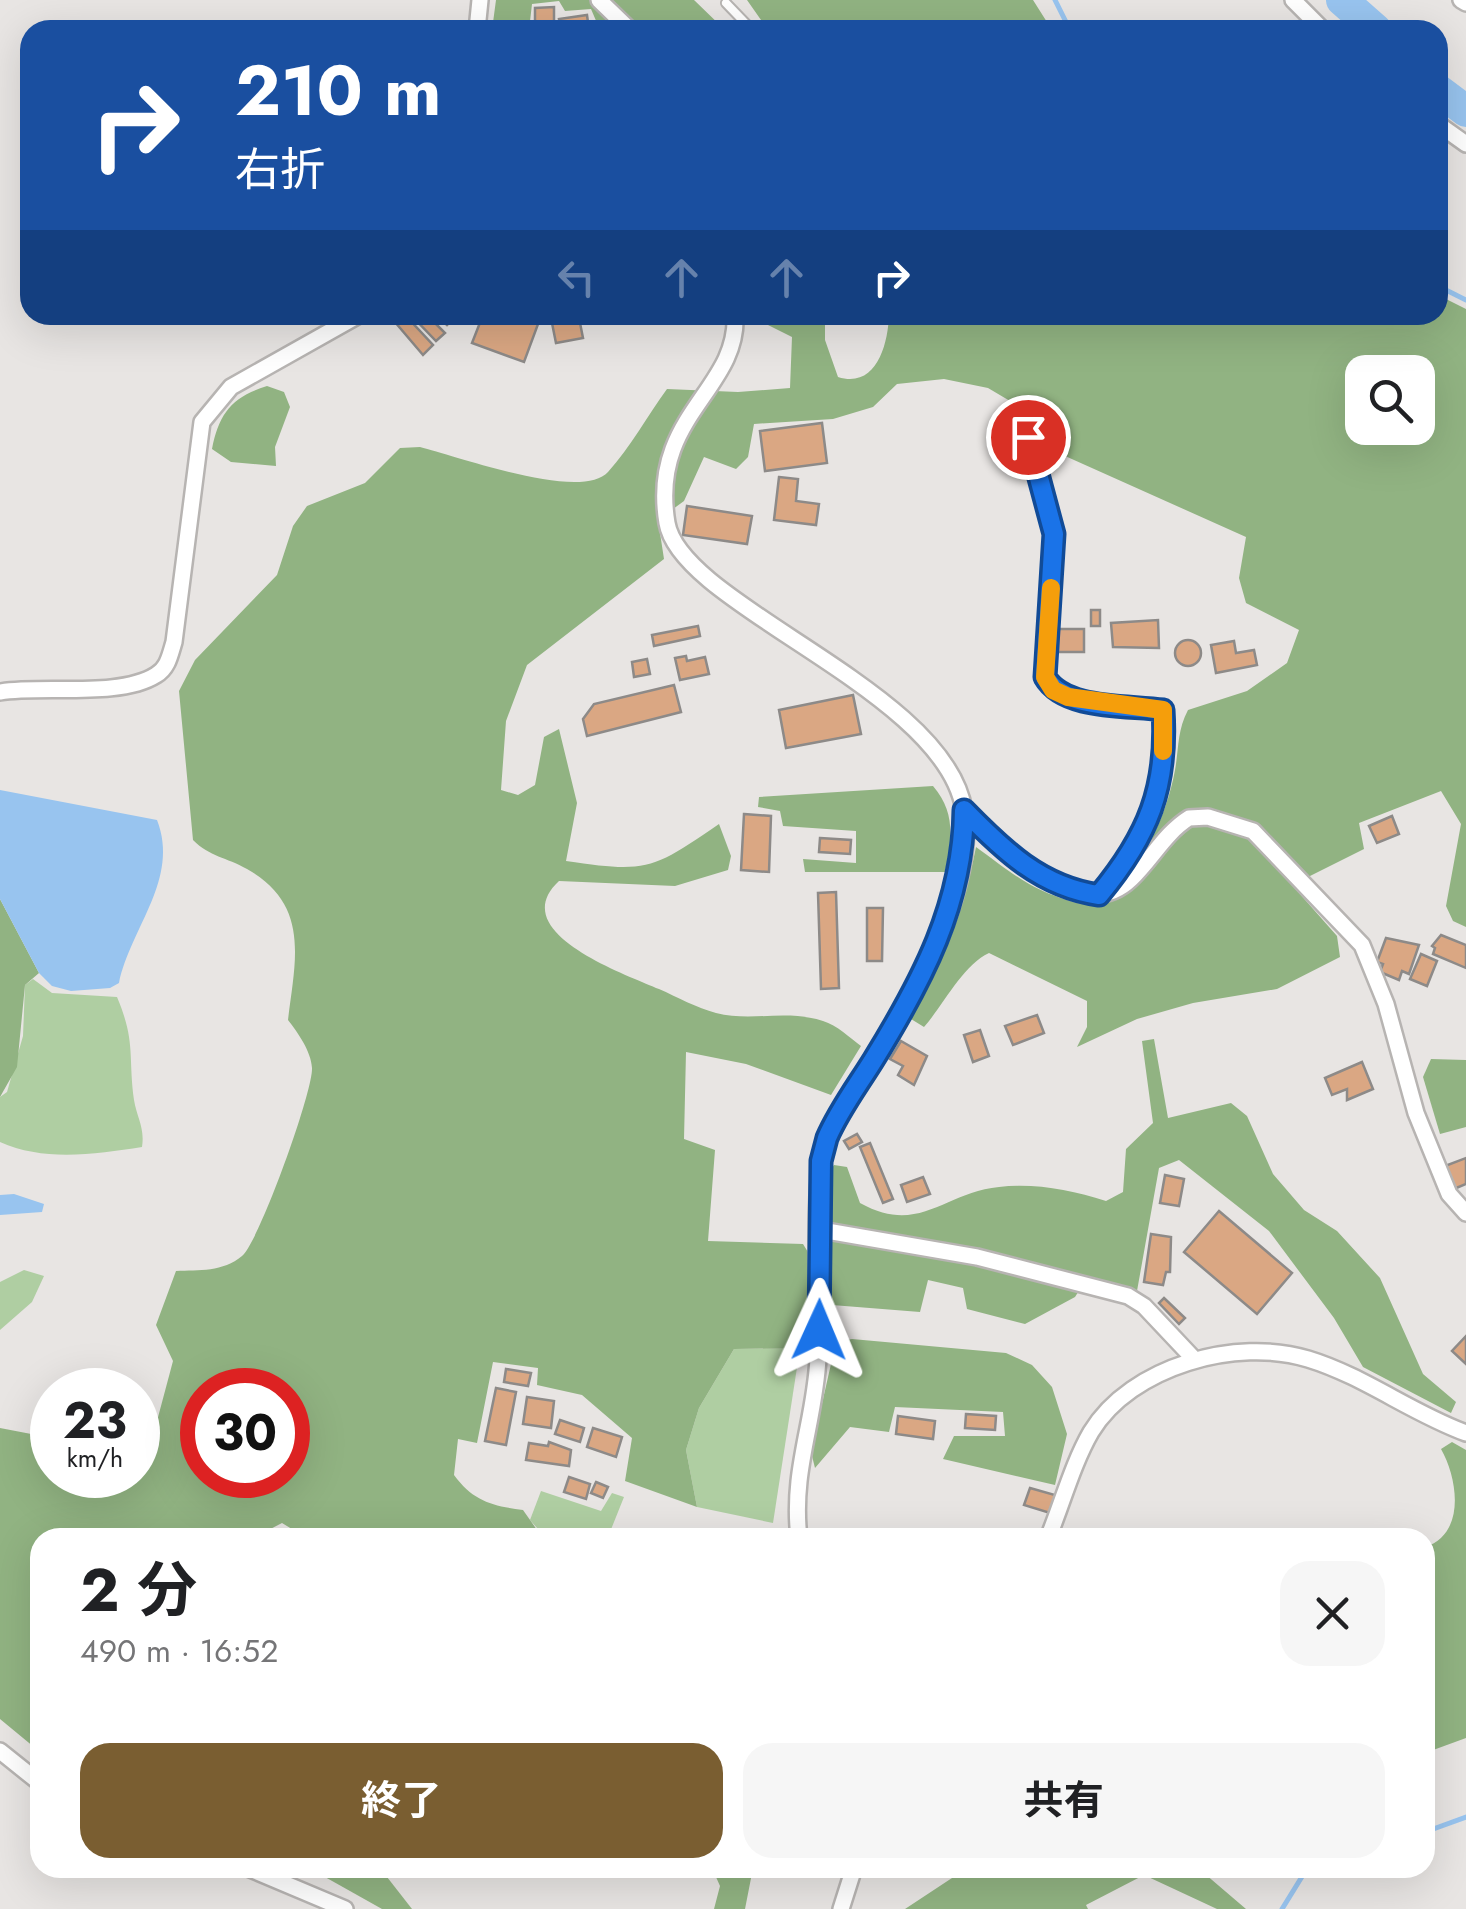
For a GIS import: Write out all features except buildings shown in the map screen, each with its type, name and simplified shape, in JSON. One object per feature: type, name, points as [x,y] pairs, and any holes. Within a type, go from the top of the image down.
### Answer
[{"type":"street","points":[[599,0],[620,20]]},
{"type":"street","points":[[1293,0],[1313,20]]},
{"type":"street","points":[[0,692],[125,686],[158,674],[168,663],[174,642],[202,422],[231,387],[341,325]]},
{"type":"street","points":[[734,325],[732,345],[670,446],[664,475],[671,541],[696,570],[834,664],[922,739],[940,760],[964,810],[1004,852],[1058,885],[1099,895],[1130,881],[1189,818],[1208,817],[1253,831],[1362,945],[1391,1020],[1416,1113],[1449,1194],[1466,1213]]},
{"type":"street","points":[[798,1528],[800,1451],[818,1363],[821,1161],[827,1138],[908,1004],[940,940],[960,862],[964,810]]},
{"type":"street","points":[[820,1230],[976,1258],[1128,1296],[1144,1306],[1194,1358]]},
{"type":"street","points":[[1052,1528],[1091,1433],[1104,1416],[1148,1381],[1194,1358],[1272,1352],[1308,1359],[1466,1433]]},
{"type":"street","points":[[0,1751],[30,1775]]},
{"type":"street","points":[[272,1878],[345,1909]]},
{"type":"street","points":[[841,1909],[851,1878]]},
{"type":"lane","points":[[726,3],[742,20]]},
{"type":"lane","points":[[1024,423],[1054,534],[1045,677],[1053,690],[1068,697],[1163,710],[1164,736],[1150,823],[1099,895]]},
{"type":"green space","points":[[496,0],[694,0],[715,20],[596,20],[591,9],[565,11],[559,1],[532,4],[530,20],[493,20]]},
{"type":"green space","points":[[747,0],[1033,0],[1046,20],[878,20],[761,20]]},
{"type":"green space","points":[[1448,300],[1466,309],[1466,927],[1453,921],[1446,906],[1461,824],[1441,791],[1359,823],[1364,849],[1292,885],[1337,936],[1340,957],[1277,989],[1193,1003],[1137,1019],[1077,1047],[1087,1027],[1087,1001],[989,953],[962,976],[924,1027],[911,1019],[951,936],[976,847],[1048,893],[1101,905],[1127,879],[1158,826],[1171,788],[1180,732],[1188,710],[1247,691],[1287,663],[1299,630],[1246,603],[1239,578],[1246,537],[1045,447],[1035,416],[988,388],[944,379],[897,384],[873,407],[833,419],[754,424],[748,457],[736,469],[704,457],[684,501],[658,520],[664,559],[527,665],[506,721],[501,790],[518,795],[535,785],[544,737],[559,729],[577,803],[566,861],[615,867],[648,864],[678,851],[719,824],[731,856],[728,870],[675,886],[559,881],[546,900],[547,917],[558,934],[576,949],[694,1005],[729,1015],[823,1021],[861,1046],[831,1095],[746,1064],[686,1052],[684,1139],[715,1150],[708,1241],[803,1244],[814,1262],[809,1348],[734,1349],[699,1408],[686,1450],[697,1507],[625,1481],[632,1438],[582,1395],[537,1385],[538,1368],[493,1362],[477,1443],[458,1439],[454,1475],[484,1501],[523,1510],[536,1528],[290,1528],[282,1523],[272,1528],[30,1528],[30,1744],[0,1719],[0,1428],[30,1434],[30,1498],[160,1498],[160,1410],[173,1361],[156,1325],[176,1271],[227,1265],[242,1256],[250,1245],[284,1166],[310,1082],[309,1055],[288,1020],[295,956],[290,917],[267,883],[193,840],[179,691],[195,660],[277,575],[293,526],[307,506],[365,483],[400,448],[420,447],[546,480],[594,480],[616,463],[667,389],[738,392],[790,388],[792,337],[768,325],[825,325],[825,340],[838,377],[862,377],[871,371],[882,351],[888,325],[1448,325]]},
{"type":"green space","points":[[267,386],[284,392],[290,407],[275,447],[276,466],[231,462],[212,449],[223,416],[236,401]]},
{"type":"green space","points":[[933,786],[949,816],[945,872],[805,872],[803,859],[856,863],[856,831],[783,826],[780,811],[758,807],[759,797]]},
{"type":"green space","points":[[0,899],[39,973],[25,985],[17,1067],[0,1097]]},
{"type":"green space","points":[[33,979],[52,993],[117,997],[129,1038],[142,1147],[52,1154],[0,1142],[0,1097],[7,1092],[23,1036],[25,985]]},
{"type":"green space","points":[[1154,1039],[1168,1118],[1231,1103],[1247,1116],[1273,1174],[1304,1210],[1337,1231],[1380,1278],[1423,1374],[1456,1402],[1451,1413],[1363,1367],[1334,1318],[1269,1231],[1179,1160],[1159,1168],[1137,1291],[1087,1278],[1075,1297],[1025,1324],[967,1309],[963,1288],[928,1280],[920,1312],[832,1305],[828,1175],[834,1165],[847,1167],[860,1203],[899,1215],[916,1214],[980,1190],[1012,1186],[1053,1188],[1106,1201],[1123,1192],[1126,1149],[1153,1123],[1142,1041]]},
{"type":"green space","points":[[1431,1059],[1466,1060],[1466,1127],[1440,1134],[1423,1077]]},
{"type":"green space","points":[[24,1270],[44,1276],[32,1302],[0,1330],[0,1282]]},
{"type":"green space","points":[[852,1339],[1006,1353],[1032,1365],[1052,1387],[1067,1434],[1055,1485],[943,1459],[954,1436],[1005,1436],[1003,1412],[895,1407],[889,1432],[850,1427],[815,1468],[811,1452],[836,1342]]},
{"type":"green space","points":[[800,1348],[773,1523],[697,1507],[686,1450],[699,1408],[734,1349]]},
{"type":"green space","points":[[1452,1442],[1466,1450],[1466,1738],[1435,1749],[1435,1542],[1447,1530],[1455,1504],[1451,1475],[1441,1449]]},
{"type":"green space","points":[[541,1491],[601,1511],[612,1493],[624,1497],[612,1528],[537,1528],[530,1520]]},
{"type":"green space","points":[[327,1878],[388,1878],[412,1909],[382,1909]]},
{"type":"green space","points":[[716,1878],[751,1878],[745,1909],[714,1909],[720,1886]]},
{"type":"green space","points":[[952,1878],[1138,1878],[1086,1905],[1088,1909],[905,1909]]},
{"type":"green space","points":[[1150,1878],[1210,1878],[1246,1909],[1217,1909]]},
{"type":"water","points":[[0,790],[157,820],[162,842],[158,883],[119,983],[110,988],[71,991],[52,986],[39,973],[0,899]]},
{"type":"water","points":[[14,1194],[44,1204],[42,1212],[0,1215],[0,1195]]},
{"type":"waterway","points":[[1055,0],[1065,20]]},
{"type":"waterway","points":[[1342,0],[1365,20]]},
{"type":"waterway","points":[[1448,98],[1466,111]]},
{"type":"waterway","points":[[1448,291],[1466,300]]},
{"type":"waterway","points":[[1435,1828],[1466,1817]]},
{"type":"waterway","points":[[1282,1909],[1301,1878]]},
{"type":"slow traffic","points":[[1051,588],[1046,604],[1045,677],[1053,690],[1068,697],[1163,710],[1163,751]]},
{"type":"route","points":[[819,1330],[821,1161],[827,1138],[834,1120],[908,1004],[940,940],[960,862],[964,810],[1004,852],[1035,872],[1076,892],[1099,895],[1150,823],[1156,799],[1164,736],[1163,710],[1068,697],[1053,690],[1045,677],[1046,604],[1054,575],[1054,534],[1028,437]]}]
